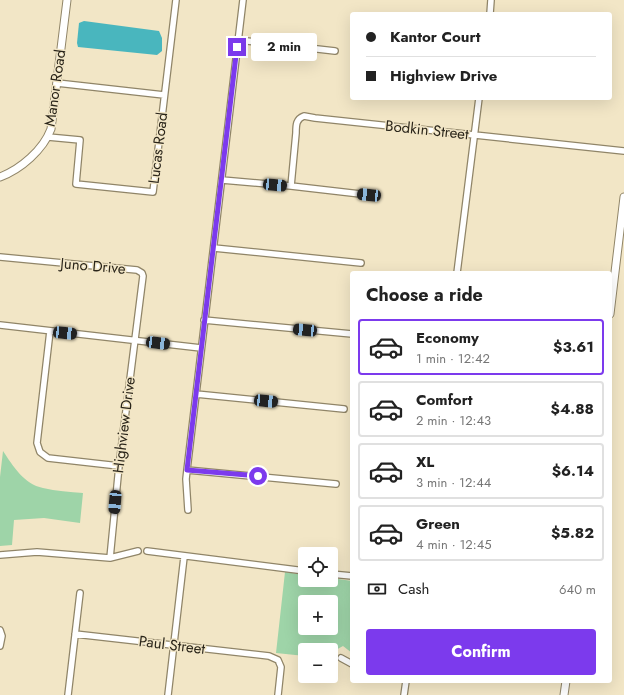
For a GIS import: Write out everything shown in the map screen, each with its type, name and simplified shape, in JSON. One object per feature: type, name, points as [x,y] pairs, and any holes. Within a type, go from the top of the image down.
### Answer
[{"type":"street","name":"Manor Road","points":[[0,177],[9,174],[20,167],[38,150],[48,137],[51,129],[67,0]]},
{"type":"street","name":"Lucas Road","points":[[48,137],[80,140],[76,184],[153,192],[176,0]]},
{"type":"street","points":[[188,510],[186,479],[243,0]]},
{"type":"street","points":[[490,12],[491,0]]},
{"type":"street","points":[[238,40],[335,51]]},
{"type":"street","points":[[57,83],[164,95]]},
{"type":"street","points":[[457,271],[479,100]]},
{"type":"street","name":"Bodkin Street","points":[[291,186],[296,125],[297,121],[304,116],[474,136],[624,151]]},
{"type":"street","points":[[222,180],[369,195]]},
{"type":"street","points":[[612,297],[624,197]]},
{"type":"street","points":[[214,248],[361,263]]},
{"type":"street","name":"Juno Drive","points":[[0,257],[139,271],[143,276],[134,340]]},
{"type":"street","points":[[204,320],[350,334]]},
{"type":"street","points":[[0,325],[201,348]]},
{"type":"street","points":[[50,331],[37,443],[40,452],[48,458],[119,466]]},
{"type":"street","name":"Highview Drive","points":[[110,558],[134,340]]},
{"type":"street","points":[[196,394],[344,409]]},
{"type":"street","points":[[187,470],[336,484]]},
{"type":"street","points":[[0,555],[37,552],[110,558],[138,551]]},
{"type":"street","points":[[147,551],[184,557],[298,570]]},
{"type":"street","points":[[168,695],[184,557]]},
{"type":"street","points":[[338,575],[350,576]]},
{"type":"street","points":[[68,695],[80,593]]},
{"type":"street","points":[[0,630],[2,636],[0,646]]},
{"type":"street","name":"Paul Street","points":[[75,634],[269,656],[278,660],[281,667],[278,695]]},
{"type":"street","points":[[341,658],[350,663]]},
{"type":"street","points":[[404,695],[406,683]]},
{"type":"street","points":[[564,695],[566,683]]},
{"type":"green space","points":[[3,451],[20,474],[30,483],[53,490],[83,493],[80,523],[44,518],[14,520],[12,545],[0,546],[0,477]]},
{"type":"green space","points":[[285,572],[298,574],[298,587],[338,587],[338,579],[350,581],[350,651],[343,646],[338,649],[338,643],[298,643],[298,655],[276,653]]},
{"type":"water","points":[[84,21],[159,31],[162,38],[162,51],[157,55],[78,47],[79,23]]},
{"type":"route","points":[[237,47],[187,470],[258,476]]}]
